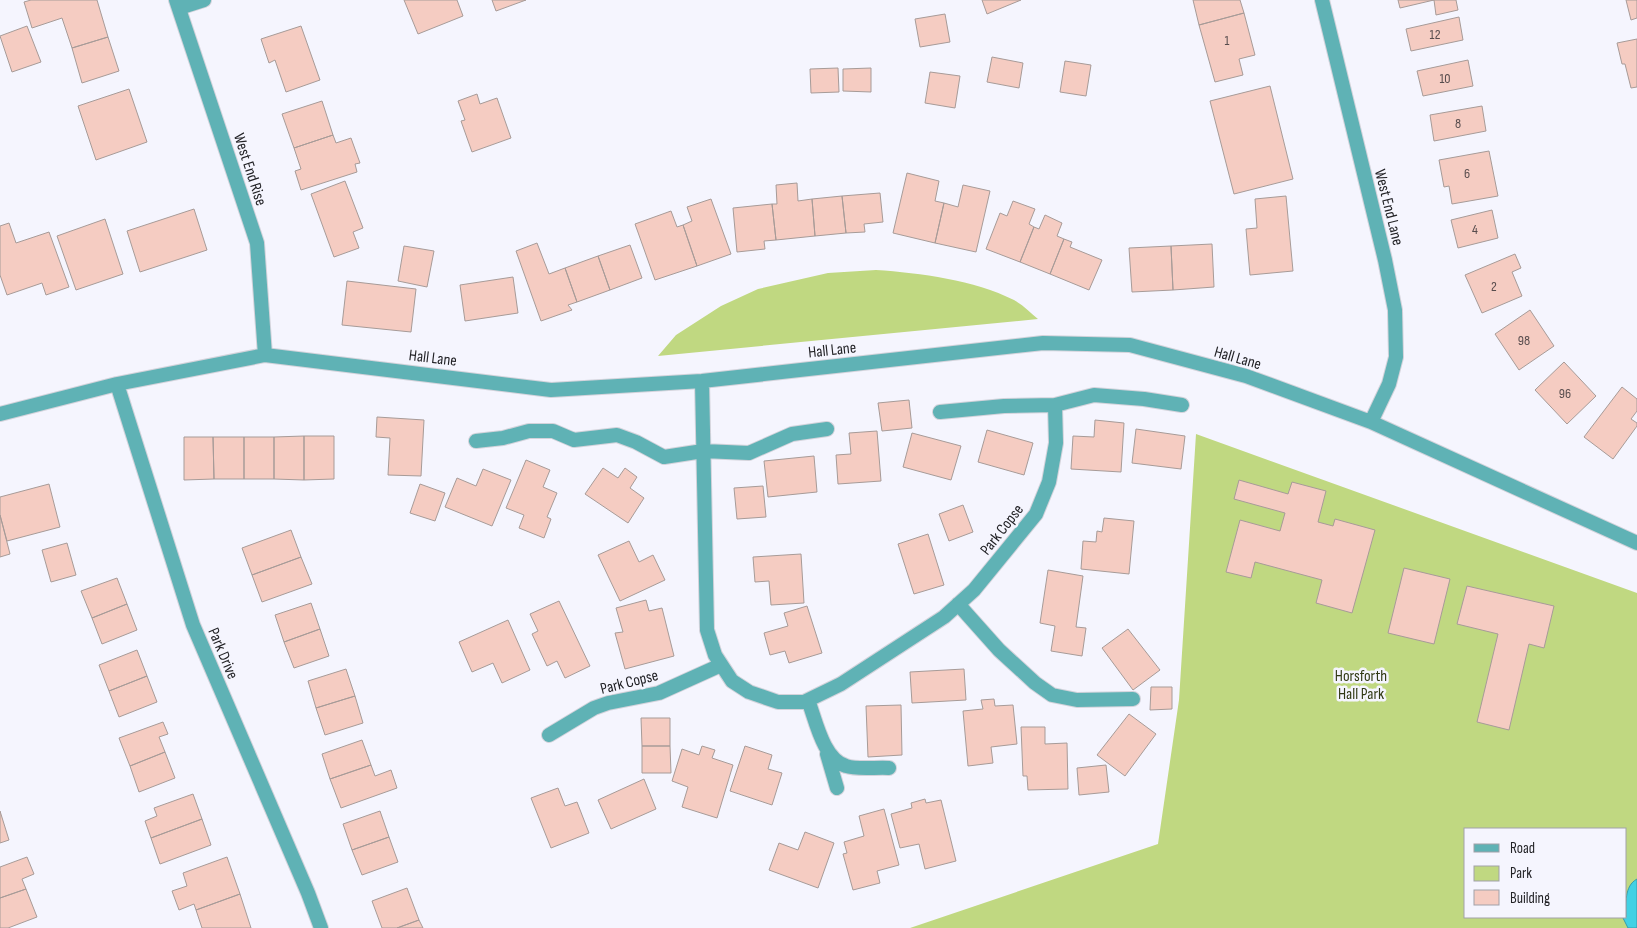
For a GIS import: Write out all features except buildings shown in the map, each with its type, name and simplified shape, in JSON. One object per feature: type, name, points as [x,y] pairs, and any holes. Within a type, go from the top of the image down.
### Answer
[{"type":"street","points":[[177,4],[204,0]]},
{"type":"street","name":"West End Lane","points":[[1322,0],[1385,260],[1395,310],[1396,357],[1389,384],[1371,422]]},
{"type":"street","name":"West End Rise","points":[[177,4],[257,243],[266,356]]},
{"type":"street","name":"Hall Lane","points":[[0,414],[117,384],[266,356],[551,390],[702,381],[1043,343],[1130,345],[1246,376],[1371,422],[1637,543]]},
{"type":"street","name":"Park Copse","points":[[702,381],[707,630],[715,655],[732,682],[749,692],[778,702],[804,702],[841,684],[944,617],[974,590],[1036,514],[1049,482],[1056,443],[1055,405]]},
{"type":"street","name":"Park Drive","points":[[117,384],[193,626],[308,893],[321,928]]},
{"type":"street","points":[[940,412],[1004,406],[1055,405],[1094,395],[1144,399],[1182,405]]},
{"type":"street","points":[[476,441],[503,438],[529,431],[553,431],[574,440],[617,435],[664,456],[704,451],[750,453],[792,434],[827,429]]},
{"type":"street","points":[[958,604],[999,650],[1035,684],[1052,695],[1076,700],[1133,699]]},
{"type":"street","name":"Park Copse","points":[[549,735],[594,708],[608,703],[659,693],[721,665]]},
{"type":"street","points":[[808,700],[827,750],[837,788]]},
{"type":"street","points":[[827,750],[834,761],[847,767],[889,768]]},
{"type":"green space","points":[[876,270],[911,273],[982,287],[1014,300],[1038,319],[658,356],[676,335],[721,306],[758,289],[828,273]]},
{"type":"green space","name":"Horsforth Hall Park","points":[[1196,434],[1637,593],[1637,928],[910,928],[1158,844],[1179,700]]},
{"type":"water","points":[[1637,879],[1637,928],[1628,928],[1623,918],[1627,918],[1627,896],[1633,882]]}]
